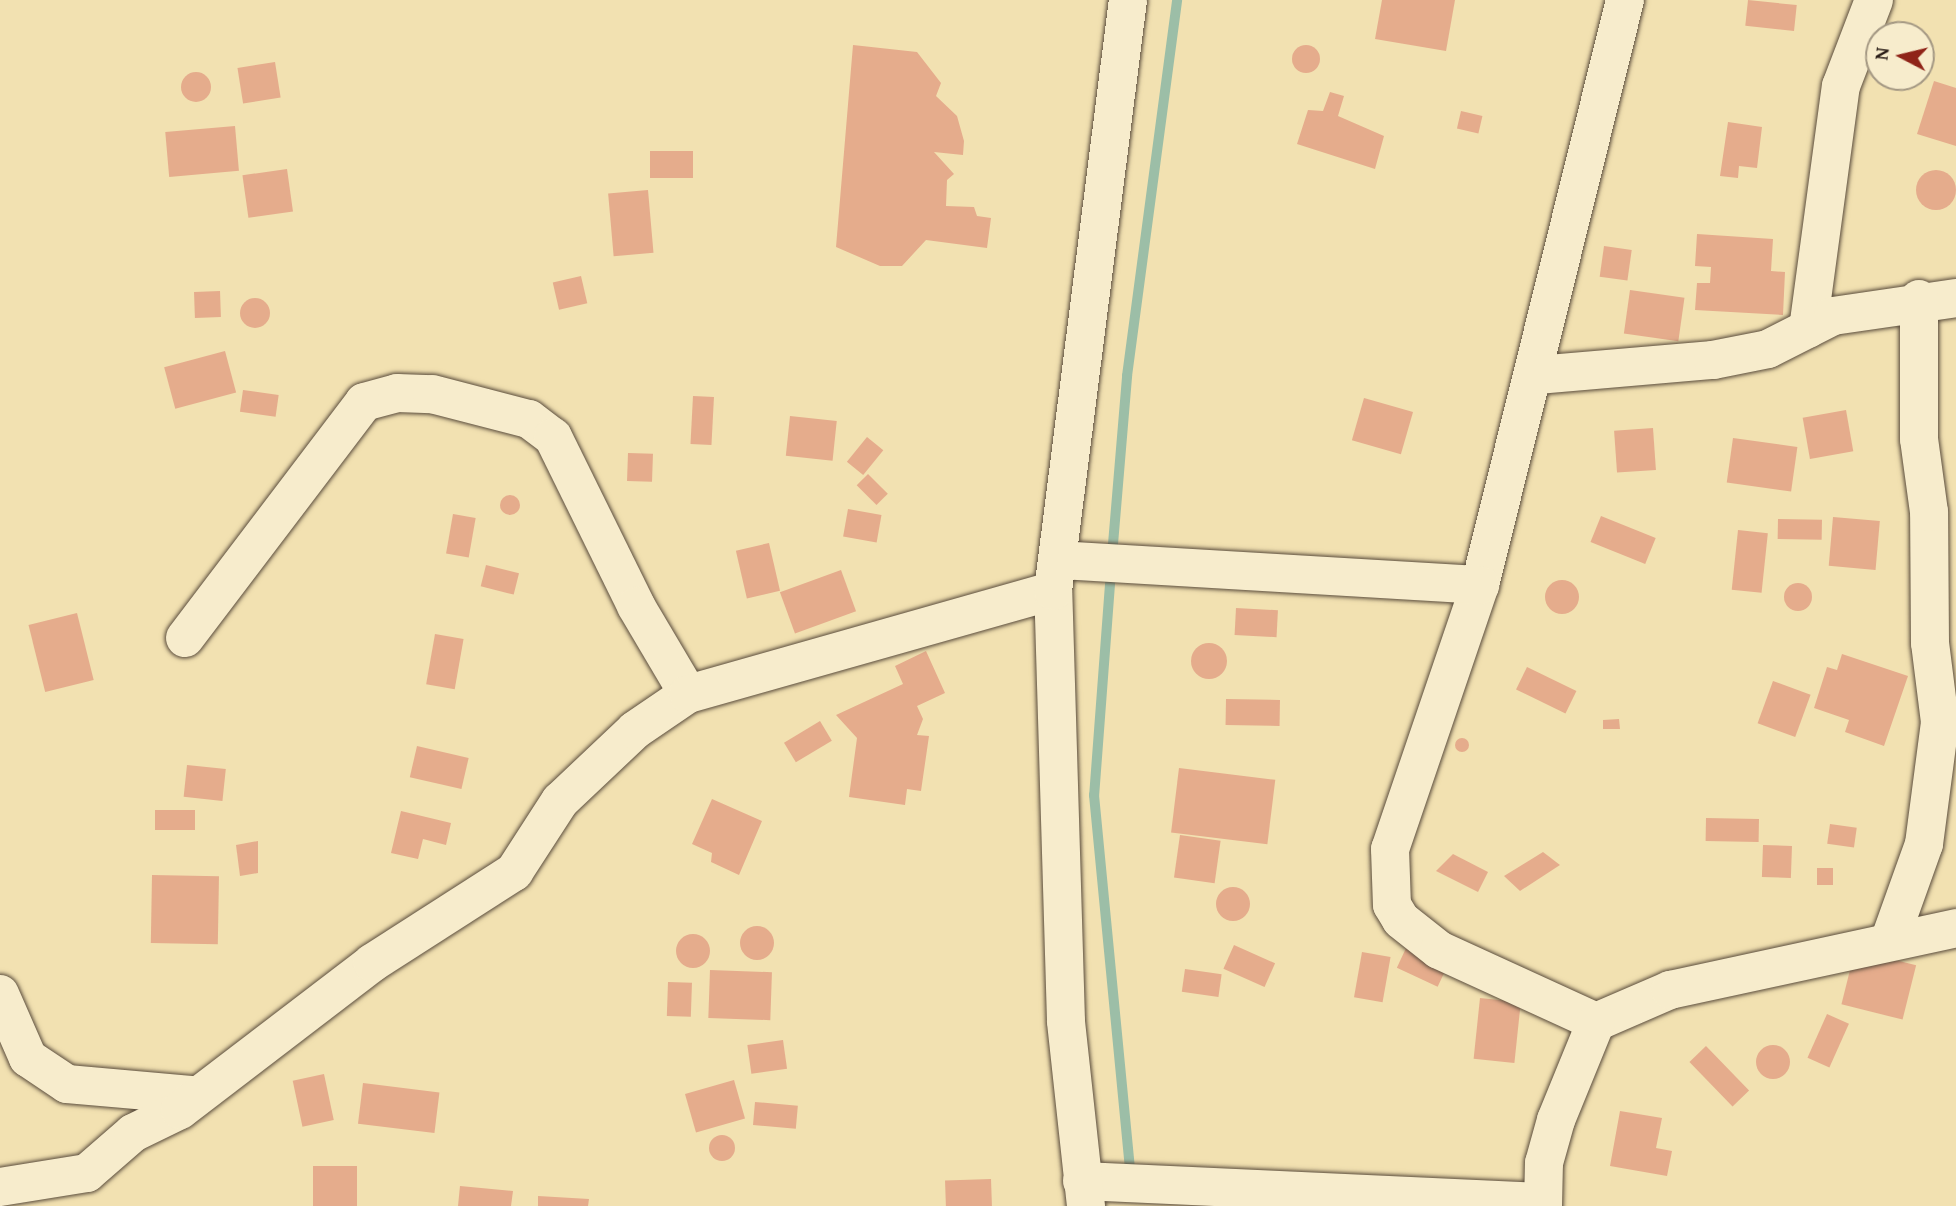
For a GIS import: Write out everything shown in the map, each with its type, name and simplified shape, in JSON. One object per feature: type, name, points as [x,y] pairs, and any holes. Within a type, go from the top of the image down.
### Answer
[{"type":"street","points":[[1128,0],[1056,575],[1066,1021],[1084,1194],[1543,1204],[1556,1120],[1596,1022],[1670,990],[1890,939],[1956,928]]},
{"type":"street","points":[[1596,1022],[1439,950],[1401,920],[1392,905],[1390,849],[1480,585],[1537,375],[1625,0]]},
{"type":"street","points":[[1808,329],[1841,86],[1874,0]]},
{"type":"street","points":[[1537,375],[1713,360],[1768,349],[1833,316],[1919,299],[1956,298]]},
{"type":"street","points":[[1890,939],[1924,844],[1940,722],[1929,617],[1943,511],[1919,439],[1919,299]]},
{"type":"street","points":[[185,638],[364,402],[397,393],[432,394],[529,419],[553,437],[636,606],[688,694]]},
{"type":"street","points":[[0,1187],[87,1173],[372,962],[514,872],[560,801],[635,730],[688,694],[1056,575],[1480,585]]},
{"type":"street","points":[[0,994],[28,1058],[67,1084],[194,1095]]},
{"type":"building","points":[[1382,0],[1455,0],[1446,51],[1375,39]]},
{"type":"building","points":[[1748,0],[1797,5],[1794,31],[1745,26]]},
{"type":"building","points":[[853,45],[917,52],[941,83],[936,96],[957,116],[964,141],[963,155],[934,152],[954,174],[947,180],[946,206],[974,207],[977,216],[991,218],[987,248],[926,240],[902,266],[880,266],[836,247]]},
{"type":"building","points":[[1306,45],[1316,49],[1320,59],[1316,69],[1306,73],[1296,69],[1292,59],[1296,49]]},
{"type":"building","points":[[275,62],[281,98],[243,104],[237,68]]},
{"type":"building","points":[[196,72],[207,76],[211,87],[207,98],[196,102],[185,98],[181,87],[185,76]]},
{"type":"building","points":[[1935,81],[1956,88],[1956,146],[1917,134],[1931,91],[1935,91]]},
{"type":"building","points":[[1330,92],[1344,96],[1338,116],[1384,136],[1375,169],[1297,144],[1308,110],[1323,111]]},
{"type":"building","points":[[1461,111],[1482,116],[1478,133],[1457,129]]},
{"type":"building","points":[[1728,122],[1762,127],[1757,168],[1739,166],[1738,178],[1720,176]]},
{"type":"building","points":[[235,126],[239,171],[169,177],[165,132]]},
{"type":"building","points":[[650,151],[693,151],[693,178],[650,178]]},
{"type":"building","points":[[287,169],[293,212],[248,218],[242,175]]},
{"type":"building","points":[[1936,170],[1950,176],[1956,190],[1950,204],[1936,210],[1922,204],[1916,190],[1922,176]]},
{"type":"building","points":[[648,190],[653,253],[614,256],[608,193]]},
{"type":"building","points":[[1697,234],[1773,239],[1771,271],[1785,272],[1783,315],[1695,310],[1697,283],[1710,283],[1711,267],[1695,266]]},
{"type":"building","points":[[1604,246],[1632,250],[1627,281],[1600,277]]},
{"type":"building","points":[[581,276],[587,303],[559,310],[553,283]]},
{"type":"building","points":[[1630,290],[1684,298],[1678,341],[1624,334]]},
{"type":"building","points":[[220,291],[221,317],[195,318],[194,292]]},
{"type":"building","points":[[255,298],[266,302],[270,313],[266,324],[255,328],[244,324],[240,313],[244,302]]},
{"type":"building","points":[[225,351],[236,393],[175,409],[164,367]]},
{"type":"building","points":[[243,390],[279,395],[276,417],[240,412]]},
{"type":"building","points":[[693,396],[714,397],[711,445],[690,444]]},
{"type":"building","points":[[1364,398],[1413,412],[1401,454],[1352,440]]},
{"type":"building","points":[[1846,410],[1853,451],[1810,459],[1803,418]]},
{"type":"building","points":[[790,416],[837,421],[833,461],[786,456]]},
{"type":"building","points":[[1653,428],[1656,470],[1617,473],[1614,431]]},
{"type":"building","points":[[867,437],[883,450],[863,475],[847,462]]},
{"type":"building","points":[[1733,438],[1797,447],[1791,492],[1727,483]]},
{"type":"building","points":[[628,453],[653,454],[652,482],[627,481]]},
{"type":"building","points":[[868,474],[888,494],[876,505],[857,485]]},
{"type":"building","points":[[506,495],[514,495],[520,505],[514,515],[506,515],[500,509],[500,501]]},
{"type":"building","points":[[848,509],[881,515],[877,542],[843,537]]},
{"type":"building","points":[[453,514],[476,518],[469,557],[446,553]]},
{"type":"building","points":[[1601,516],[1656,538],[1645,564],[1591,542]]},
{"type":"building","points":[[1833,517],[1880,521],[1876,570],[1829,566]]},
{"type":"building","points":[[1778,519],[1822,520],[1822,540],[1778,539]]},
{"type":"building","points":[[1738,530],[1768,533],[1762,593],[1732,590]]},
{"type":"building","points":[[769,543],[780,591],[747,598],[736,551]]},
{"type":"building","points":[[486,565],[519,573],[514,595],[481,586]]},
{"type":"building","points":[[841,570],[856,611],[795,634],[780,592]]},
{"type":"building","points":[[1562,580],[1574,585],[1579,597],[1574,609],[1562,614],[1550,609],[1545,597],[1550,585]]},
{"type":"building","points":[[1798,583],[1808,587],[1812,597],[1808,607],[1798,611],[1788,607],[1784,597],[1788,587]]},
{"type":"building","points":[[1236,608],[1278,610],[1277,637],[1235,635]]},
{"type":"building","points":[[77,613],[94,680],[45,692],[28,625]]},
{"type":"building","points":[[435,634],[464,639],[455,689],[426,684]]},
{"type":"building","points":[[1209,643],[1222,648],[1227,661],[1222,674],[1209,679],[1196,674],[1191,661],[1196,648]]},
{"type":"building","points":[[926,651],[945,693],[917,706],[923,719],[917,735],[929,736],[921,791],[907,789],[905,805],[849,797],[857,738],[836,715],[903,684],[895,666]]},
{"type":"building","points":[[1842,654],[1908,676],[1884,746],[1845,732],[1849,720],[1814,708],[1827,667],[1837,670]]},
{"type":"building","points":[[1527,667],[1576,691],[1565,714],[1516,689]]},
{"type":"building","points":[[1773,681],[1811,695],[1795,737],[1758,723]]},
{"type":"building","points":[[1226,699],[1280,700],[1280,726],[1226,725]]},
{"type":"building","points":[[1619,719],[1620,729],[1603,729],[1603,720]]},
{"type":"building","points":[[820,721],[832,741],[796,762],[784,743]]},
{"type":"building","points":[[1459,738],[1465,738],[1469,745],[1465,752],[1459,752],[1455,748],[1455,742]]},
{"type":"building","points":[[417,746],[469,758],[461,789],[410,777]]},
{"type":"building","points":[[187,765],[226,769],[222,801],[184,797]]},
{"type":"building","points":[[1179,768],[1275,780],[1267,844],[1171,833]]},
{"type":"building","points":[[712,799],[762,821],[739,875],[711,862],[712,853],[692,844]]},
{"type":"building","points":[[155,810],[195,810],[195,830],[155,830]]},
{"type":"building","points":[[401,811],[451,823],[446,845],[423,839],[418,859],[391,853]]},
{"type":"building","points":[[1706,818],[1759,819],[1759,842],[1706,841]]},
{"type":"building","points":[[1830,824],[1857,828],[1854,848],[1827,844]]},
{"type":"building","points":[[1180,835],[1221,841],[1215,883],[1174,878]]},
{"type":"building","points":[[258,841],[258,873],[240,876],[236,845]]},
{"type":"building","points":[[1763,845],[1792,846],[1791,878],[1762,877]]},
{"type":"building","points":[[1543,852],[1560,865],[1520,891],[1504,876]]},
{"type":"building","points":[[1453,854],[1488,872],[1478,892],[1436,871]]},
{"type":"building","points":[[1817,868],[1833,868],[1833,885],[1817,885]]},
{"type":"building","points":[[152,875],[219,876],[218,944],[151,943]]},
{"type":"building","points":[[1233,887],[1245,892],[1250,904],[1245,916],[1233,921],[1221,916],[1216,904],[1221,892]]},
{"type":"building","points":[[757,926],[769,931],[774,943],[769,955],[757,960],[745,955],[740,943],[745,931]]},
{"type":"building","points":[[693,934],[705,939],[710,951],[705,963],[693,968],[681,963],[676,951],[681,939]]},
{"type":"building","points":[[1234,945],[1275,963],[1265,987],[1223,969]]},
{"type":"building","points":[[1407,946],[1448,965],[1438,987],[1397,968]]},
{"type":"building","points":[[1855,950],[1916,965],[1903,1020],[1841,1004]]},
{"type":"building","points":[[1362,952],[1391,957],[1383,1002],[1354,997]]},
{"type":"building","points":[[1185,969],[1222,974],[1218,997],[1182,992]]},
{"type":"building","points":[[710,970],[772,972],[770,1020],[708,1018]]},
{"type":"building","points":[[668,982],[692,983],[691,1017],[667,1016]]},
{"type":"building","points":[[1480,998],[1521,1002],[1514,1063],[1474,1059]]},
{"type":"building","points":[[1827,1014],[1849,1024],[1829,1068],[1807,1058]]},
{"type":"building","points":[[783,1040],[787,1069],[751,1074],[747,1045]]},
{"type":"building","points":[[1773,1045],[1785,1050],[1790,1062],[1785,1074],[1773,1079],[1761,1074],[1756,1062],[1761,1050]]},
{"type":"building","points":[[1706,1046],[1749,1091],[1733,1107],[1689,1062]]},
{"type":"building","points":[[324,1074],[334,1120],[302,1127],[293,1081]]},
{"type":"building","points":[[734,1080],[745,1118],[696,1133],[685,1094]]},
{"type":"building","points":[[363,1083],[439,1092],[434,1133],[358,1124]]},
{"type":"building","points":[[755,1102],[798,1106],[796,1129],[753,1125]]},
{"type":"building","points":[[1620,1111],[1662,1118],[1656,1148],[1672,1151],[1667,1176],[1610,1166]]},
{"type":"building","points":[[722,1135],[731,1139],[735,1148],[731,1157],[722,1161],[713,1157],[709,1148],[713,1139]]},
{"type":"building","points":[[313,1166],[357,1166],[357,1206],[313,1206]]},
{"type":"building","points":[[991,1179],[992,1206],[946,1206],[945,1181]]},
{"type":"building","points":[[460,1186],[513,1191],[511,1206],[458,1206]]},
{"type":"building","points":[[538,1196],[589,1199],[588,1206],[538,1206]]},
{"type":"waterway","points":[[1112,556],[1127,376],[1177,0]]},
{"type":"waterway","points":[[1111,571],[1094,795],[1131,1176]]}]
